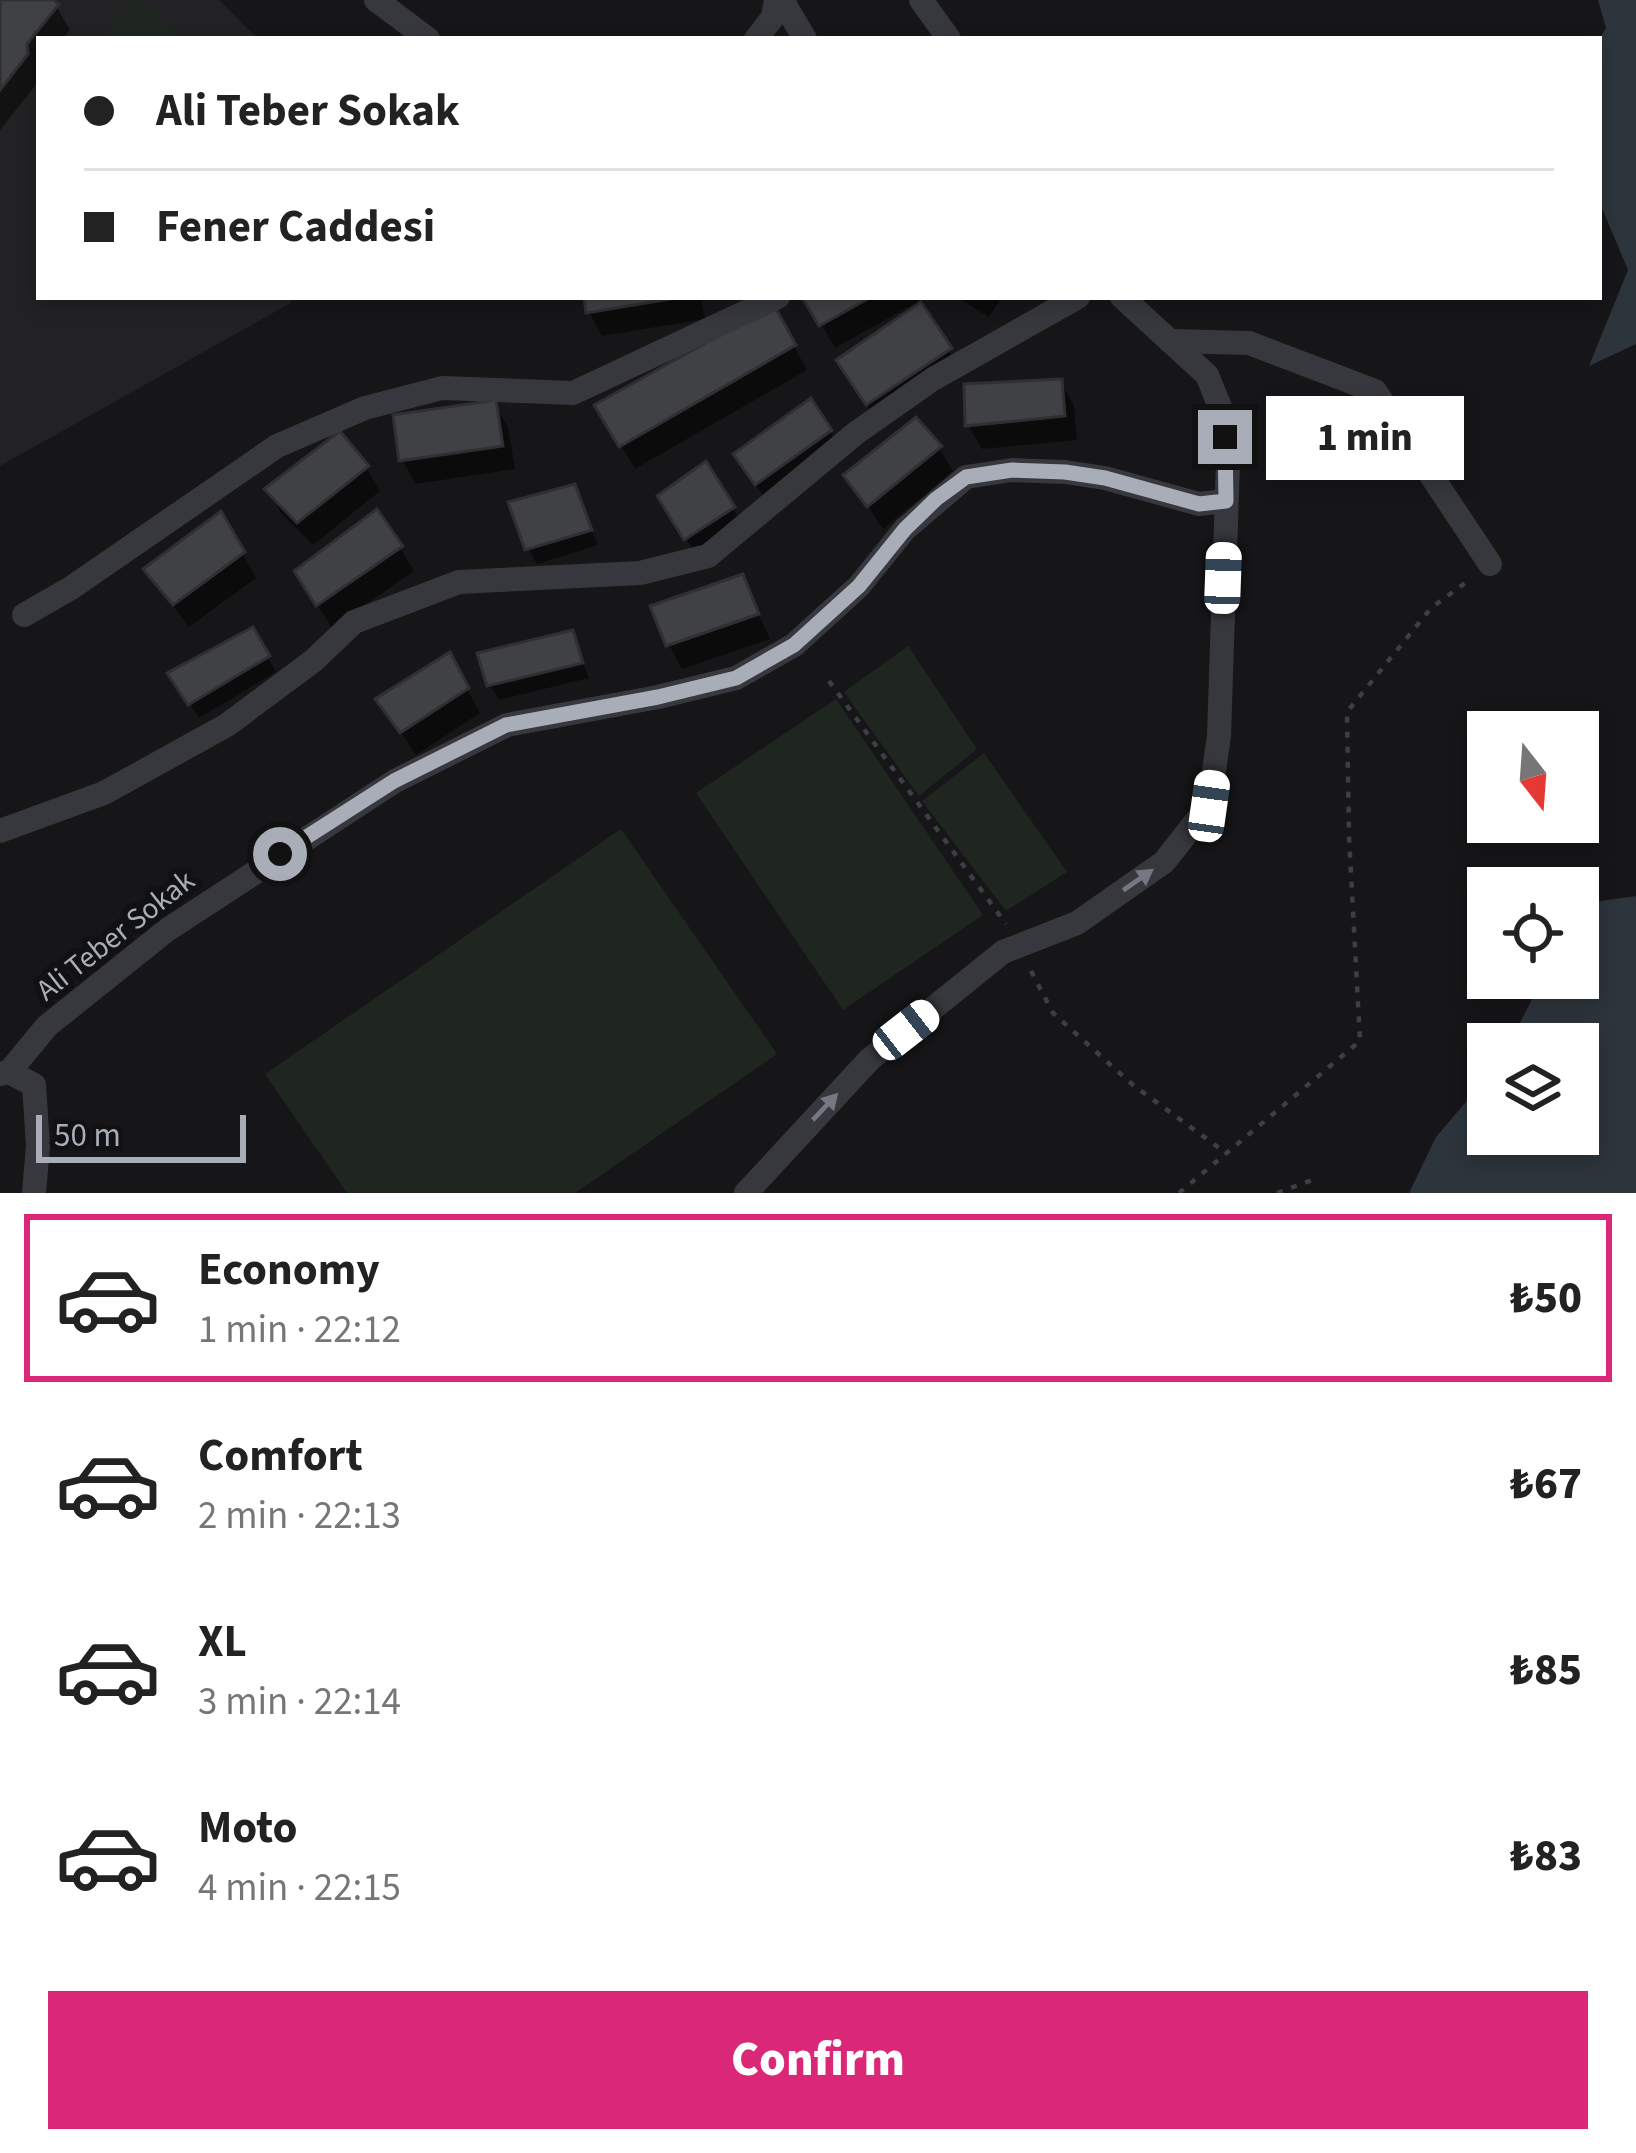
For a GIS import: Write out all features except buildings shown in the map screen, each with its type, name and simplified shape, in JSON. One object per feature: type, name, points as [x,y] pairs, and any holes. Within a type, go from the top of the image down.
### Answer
[{"type":"street","points":[[376,0],[424,36]]},
{"type":"street","points":[[758,36],[779,0]]},
{"type":"street","points":[[779,0],[803,36]]},
{"type":"street","points":[[921,0],[947,36]]},
{"type":"street","points":[[24,615],[278,446],[365,408],[442,388],[573,393],[772,300]]},
{"type":"street","points":[[0,831],[104,793],[227,725],[313,661],[354,622],[459,582],[640,573],[707,556],[914,392],[1073,300]]},
{"type":"street","points":[[746,1193],[870,1059],[1003,952],[1077,923],[1164,862],[1209,806],[1219,736],[1228,462],[1222,412],[1208,375],[1125,300]]},
{"type":"street","points":[[1170,341],[1249,343],[1375,392],[1490,565]]},
{"type":"street","name":"Ali Teber Sokak","points":[[4,1073],[47,1026],[166,930],[394,781],[506,725],[736,678],[794,645],[859,586],[905,529],[966,477],[1012,470],[1065,472],[1199,504],[1226,501]]},
{"type":"street","points":[[4,1073],[34,1084],[38,1146],[34,1193]]},
{"type":"path","points":[[1179,1193],[1360,1041],[1347,712],[1431,608],[1490,565]]},
{"type":"path","points":[[1276,1193],[1315,1179]]},
{"type":"shaded area","points":[[0,0],[219,0],[255,36],[36,36],[36,300],[292,300],[0,466]]},
{"type":"shaded area","points":[[134,0],[140,0],[183,36],[104,36]]},
{"type":"shaded area","points":[[1598,0],[1636,0],[1636,344],[1589,366],[1628,270],[1602,208],[1601,36],[1606,28]]},
{"type":"shaded area","points":[[908,646],[977,749],[919,796],[844,692]]},
{"type":"shaded area","points":[[836,699],[983,915],[843,1010],[696,793]]},
{"type":"shaded area","points":[[984,753],[1067,872],[1006,911],[922,801]]},
{"type":"shaded area","points":[[621,829],[777,1054],[575,1193],[347,1193],[265,1074]]},
{"type":"shaded area","points":[[1636,896],[1636,1193],[1409,1193],[1436,1137],[1467,1101],[1467,1155],[1599,1155],[1599,1023],[1520,1023],[1532,999],[1599,999],[1599,901]]},
{"type":"route","points":[[280,854],[394,781],[506,725],[736,678],[794,645],[859,586],[905,529],[966,477],[1012,470],[1065,472],[1199,504],[1226,501],[1225,437]]}]
